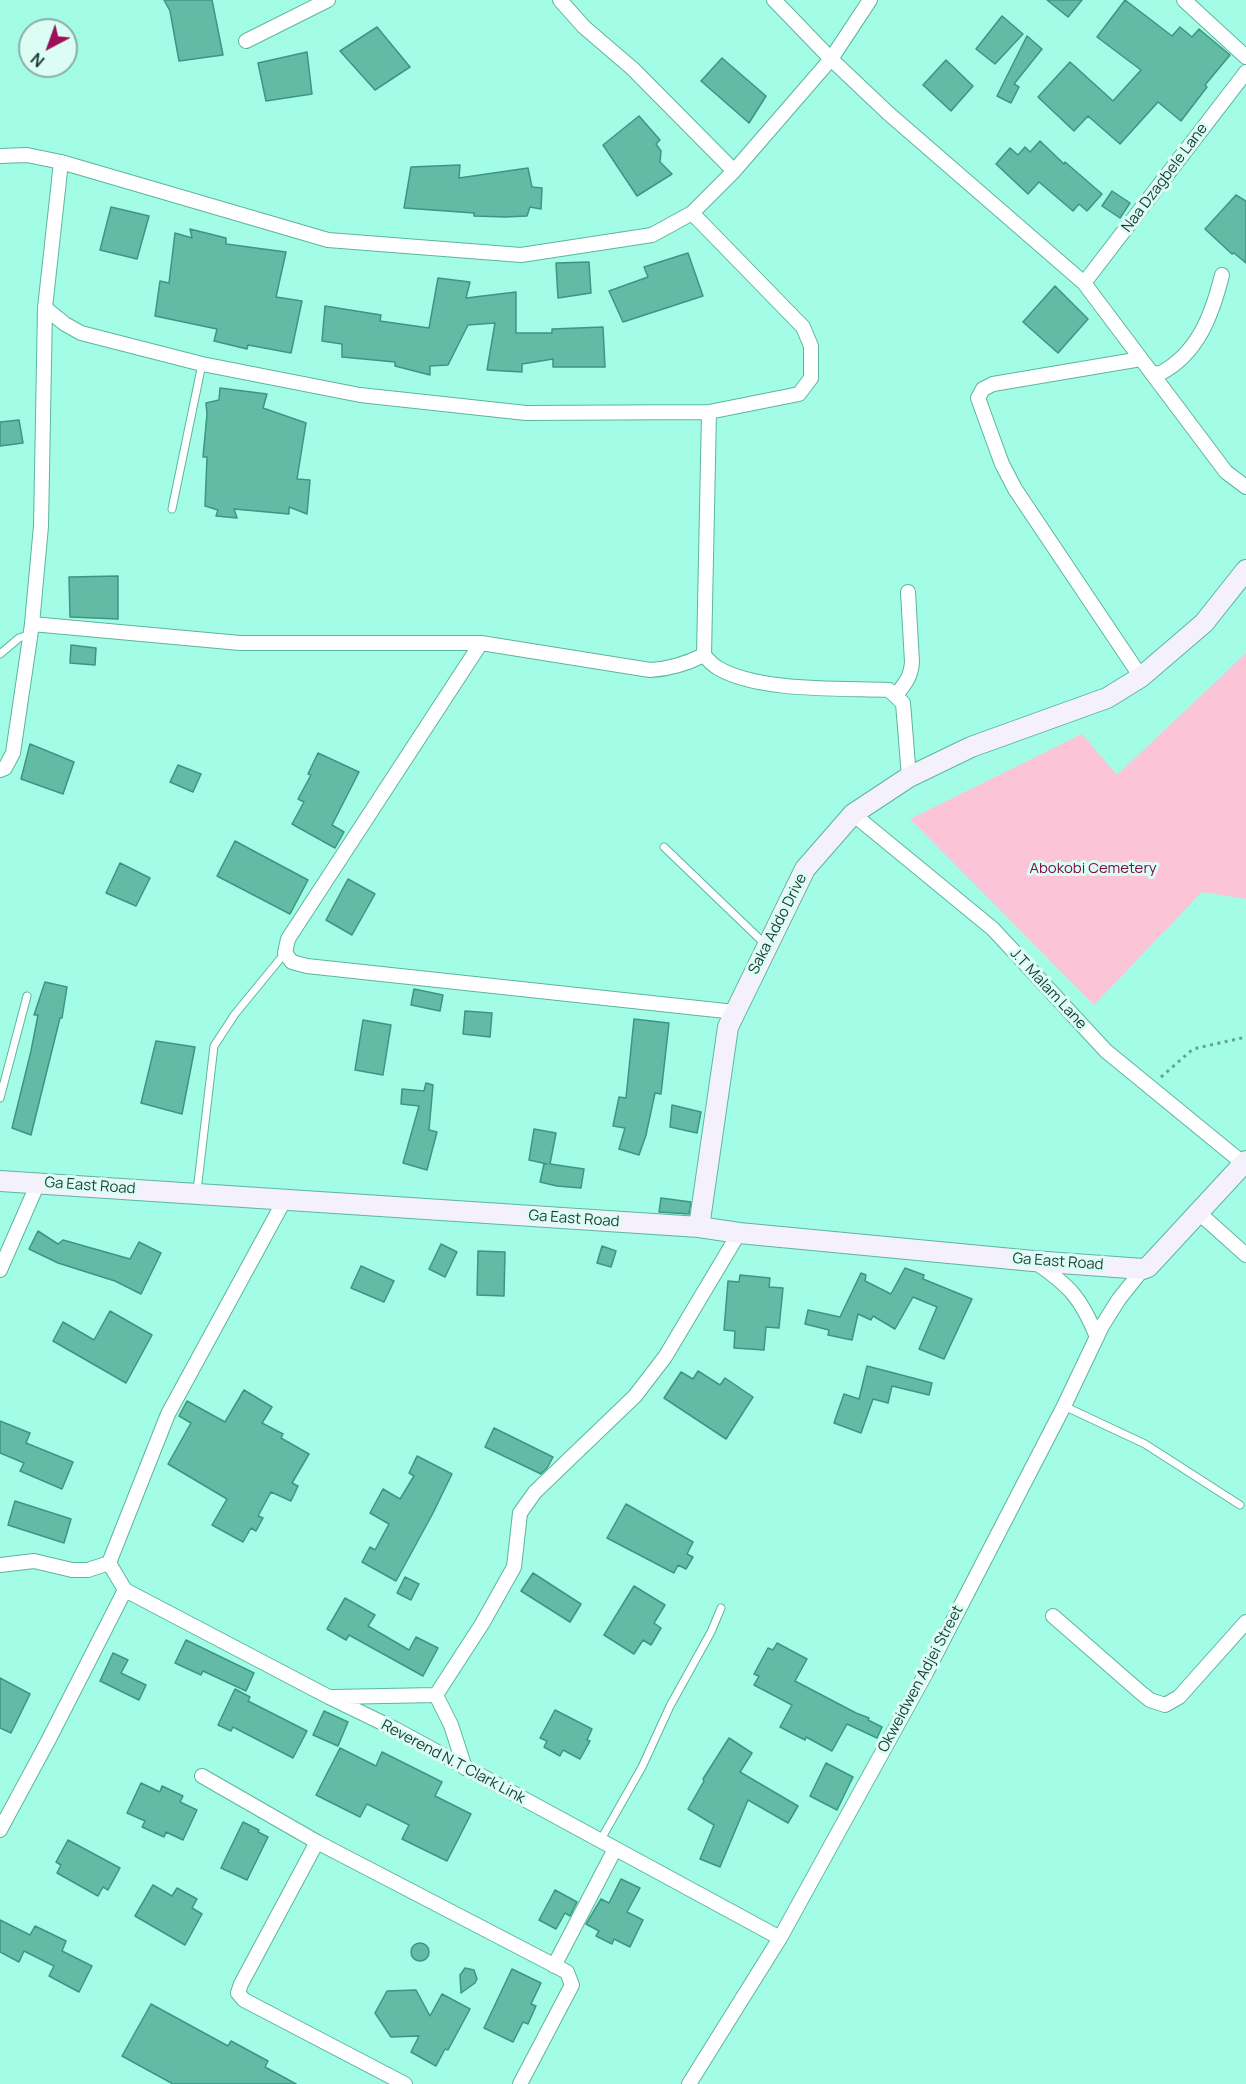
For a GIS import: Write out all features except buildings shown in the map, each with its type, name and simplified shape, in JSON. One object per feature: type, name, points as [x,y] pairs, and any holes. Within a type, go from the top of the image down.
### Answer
[{"type":"street","points":[[246,41],[328,0]]},
{"type":"street","points":[[560,0],[584,27],[633,69],[734,171]]},
{"type":"street","points":[[774,0],[888,113],[1084,283],[1226,472],[1246,487]]},
{"type":"street","points":[[0,156],[27,155],[61,162],[328,240],[521,255],[652,235],[692,213],[734,171],[831,59],[870,0]]},
{"type":"street","points":[[1184,0],[1246,57]]},
{"type":"street","name":"Naa Dzagbele Lane","points":[[1084,283],[1246,72]]},
{"type":"street","points":[[0,770],[5,768],[13,753],[32,629],[41,526],[45,308],[61,162]]},
{"type":"street","points":[[45,308],[81,333],[202,364],[360,395],[526,413],[709,412],[799,394],[812,378],[811,346],[803,327],[692,213]]},
{"type":"street","points":[[1151,372],[1159,374],[1171,368],[1201,335],[1214,305],[1222,275]]},
{"type":"street","points":[[1141,359],[993,384],[983,389],[978,398],[987,427],[1015,489],[1141,677]]},
{"type":"street","points":[[709,412],[704,656],[716,667],[747,679],[802,687],[889,690],[903,704],[909,777]]},
{"type":"street","name":"Saka Addo Drive","points":[[699,1227],[728,1028],[766,946],[806,869],[853,814],[909,777],[971,747],[1107,698],[1141,677],[1204,622],[1246,570]]},
{"type":"street","points":[[896,695],[908,682],[911,674],[908,592]]},
{"type":"street","points":[[32,629],[240,643],[481,643],[650,670],[669,669],[704,656]]},
{"type":"street","points":[[481,643],[288,939],[285,953],[292,962],[307,966],[735,1012]]},
{"type":"street","name":"J.T Malam Lane","points":[[853,814],[993,929],[1106,1051],[1245,1162]]},
{"type":"street","points":[[1145,1268],[1245,1162]]},
{"type":"street","name":"Ga East Road","points":[[0,1181],[699,1227],[739,1233],[1033,1261],[1145,1268]]},
{"type":"street","points":[[0,1270],[38,1183]]},
{"type":"street","points":[[0,1565],[34,1561],[72,1570],[88,1570],[109,1563],[168,1414],[284,1201]]},
{"type":"street","points":[[1199,1213],[1246,1255]]},
{"type":"street","points":[[436,1695],[482,1624],[514,1567],[520,1513],[536,1492],[635,1396],[665,1357],[739,1233]]},
{"type":"street","points":[[1033,1261],[1052,1273],[1071,1290],[1086,1310],[1097,1337]]},
{"type":"street","name":"Okweidwen Adjei Street","points":[[689,2084],[780,1938],[926,1673],[1064,1406],[1097,1337],[1119,1299],[1145,1268]]},
{"type":"street","points":[[0,1830],[125,1590],[109,1563]]},
{"type":"street","name":"Reverend N.T Clark Link","points":[[125,1590],[328,1697],[395,1729],[780,1938]]},
{"type":"street","points":[[1053,1616],[1145,1696],[1165,1705],[1179,1697],[1246,1622]]},
{"type":"street","points":[[328,1697],[436,1695]]},
{"type":"street","points":[[436,1695],[451,1725],[465,1768]]},
{"type":"street","points":[[202,1776],[317,1842],[567,1972],[572,1984],[520,2084]]},
{"type":"street","points":[[317,1842],[238,1993],[244,2000],[405,2084]]},
{"type":"street","points":[[554,1966],[615,1849]]},
{"type":"lane","points":[[172,509],[202,364]]},
{"type":"lane","points":[[0,654],[32,629]]},
{"type":"lane","points":[[664,847],[766,946]]},
{"type":"lane","points":[[196,1193],[214,1046],[235,1014],[285,953]]},
{"type":"lane","points":[[0,1098],[27,996]]},
{"type":"lane","points":[[1064,1406],[1145,1444],[1240,1505]]},
{"type":"lane","points":[[600,1841],[642,1767],[670,1706],[711,1632],[721,1608]]},
{"type":"path","points":[[1150,1087],[1193,1049],[1246,1037]]},
{"type":"green space","name":"Abokobi Cemetery","points":[[1246,653],[1246,899],[1202,892],[1094,1005],[910,819],[1082,734],[1117,775]]}]
